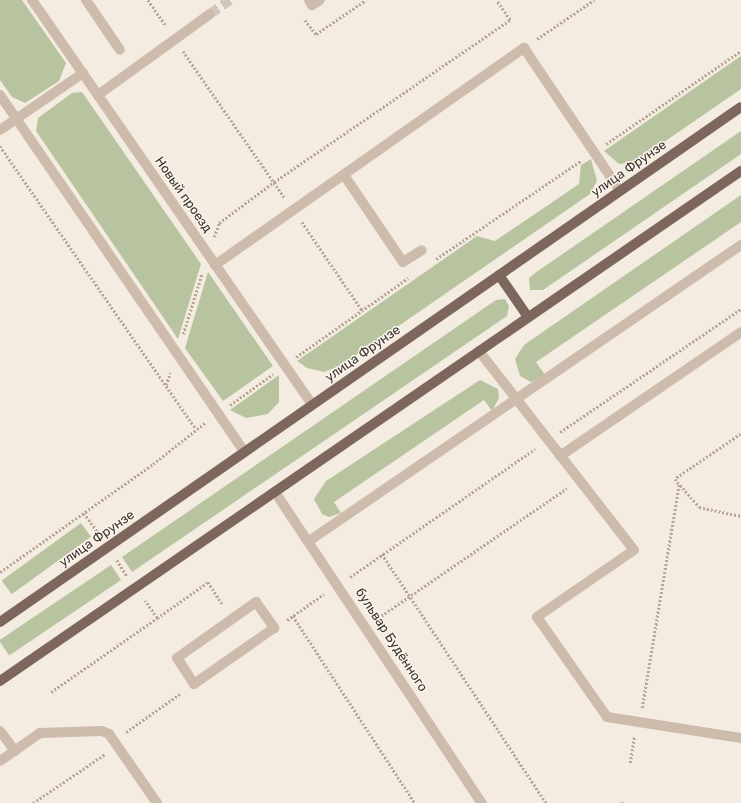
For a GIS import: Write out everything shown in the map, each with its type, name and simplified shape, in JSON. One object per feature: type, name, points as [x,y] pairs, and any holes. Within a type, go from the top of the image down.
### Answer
[{"type":"main road","name":"улица Фрунзе","points":[[0,622],[741,107]]},
{"type":"main road","points":[[0,681],[741,170]]},
{"type":"main road","points":[[499,276],[528,317]]},
{"type":"street","name":"Новый проезд","points":[[32,0],[312,405]]},
{"type":"street","points":[[86,0],[120,50]]},
{"type":"street","points":[[309,0],[312,5],[320,0]]},
{"type":"street","points":[[98,95],[210,14]]},
{"type":"street","points":[[215,265],[524,48],[620,191]]},
{"type":"street","points":[[0,130],[82,73]]},
{"type":"street","points":[[0,95],[244,452]]},
{"type":"street","points":[[344,175],[403,262],[422,250]]},
{"type":"street","points":[[309,541],[741,245]]},
{"type":"street","points":[[560,456],[741,332]]},
{"type":"street","points":[[480,351],[634,550],[537,617],[607,717],[741,738]]},
{"type":"street","name":"бульвар Будённого","points":[[275,492],[482,803]]},
{"type":"street","points":[[256,602],[274,628],[194,684],[177,658],[233,619],[256,602]]},
{"type":"street","points":[[0,730],[15,751]]},
{"type":"street","points":[[0,761],[40,733],[102,731],[116,745],[157,803]]},
{"type":"path","points":[[148,0],[362,310]]},
{"type":"path","points":[[524,48],[594,0]]},
{"type":"path","points":[[433,261],[595,152],[741,51]]},
{"type":"path","points":[[0,146],[196,429]]},
{"type":"path","points":[[0,572],[153,464],[196,429],[414,274]]},
{"type":"path","points":[[741,434],[675,479],[699,507],[741,516]]},
{"type":"path","points":[[630,763],[639,722],[679,484]]},
{"type":"path","points":[[382,554],[546,803]]},
{"type":"path","points":[[157,618],[208,582],[233,619]]},
{"type":"path","points":[[293,616],[415,803]]},
{"type":"path","points":[[33,803],[116,745]]},
{"type":"green space","points":[[0,0],[22,0],[66,63],[59,81],[25,103],[12,97],[0,80]]},
{"type":"green space","points":[[741,56],[741,89],[635,162],[619,164],[604,151]]},
{"type":"green space","points":[[82,92],[201,264],[178,339],[36,131],[38,118],[72,93]]},
{"type":"green space","points":[[741,131],[741,154],[543,290],[530,290],[529,278],[535,273]]},
{"type":"green space","points":[[591,159],[597,181],[590,194],[342,365],[324,372],[307,368],[297,361],[477,236],[495,241],[579,184],[581,165]]},
{"type":"green space","points":[[741,195],[741,222],[536,362],[545,375],[531,382],[520,376],[515,359],[524,345]]},
{"type":"green space","points":[[208,272],[273,366],[223,401],[185,348]]},
{"type":"green space","points":[[505,299],[509,306],[507,316],[132,572],[122,557],[496,300]]},
{"type":"green space","points":[[279,375],[279,402],[268,414],[246,418],[230,410]]},
{"type":"green space","points":[[480,380],[498,389],[499,398],[492,411],[484,400],[334,502],[341,513],[329,517],[322,514],[314,499],[326,481]]},
{"type":"green space","points":[[81,523],[91,537],[12,594],[2,581]]},
{"type":"green space","points":[[111,565],[121,580],[9,655],[0,640]]},
{"type":"tunnel","points":[[210,14],[230,0]]}]
